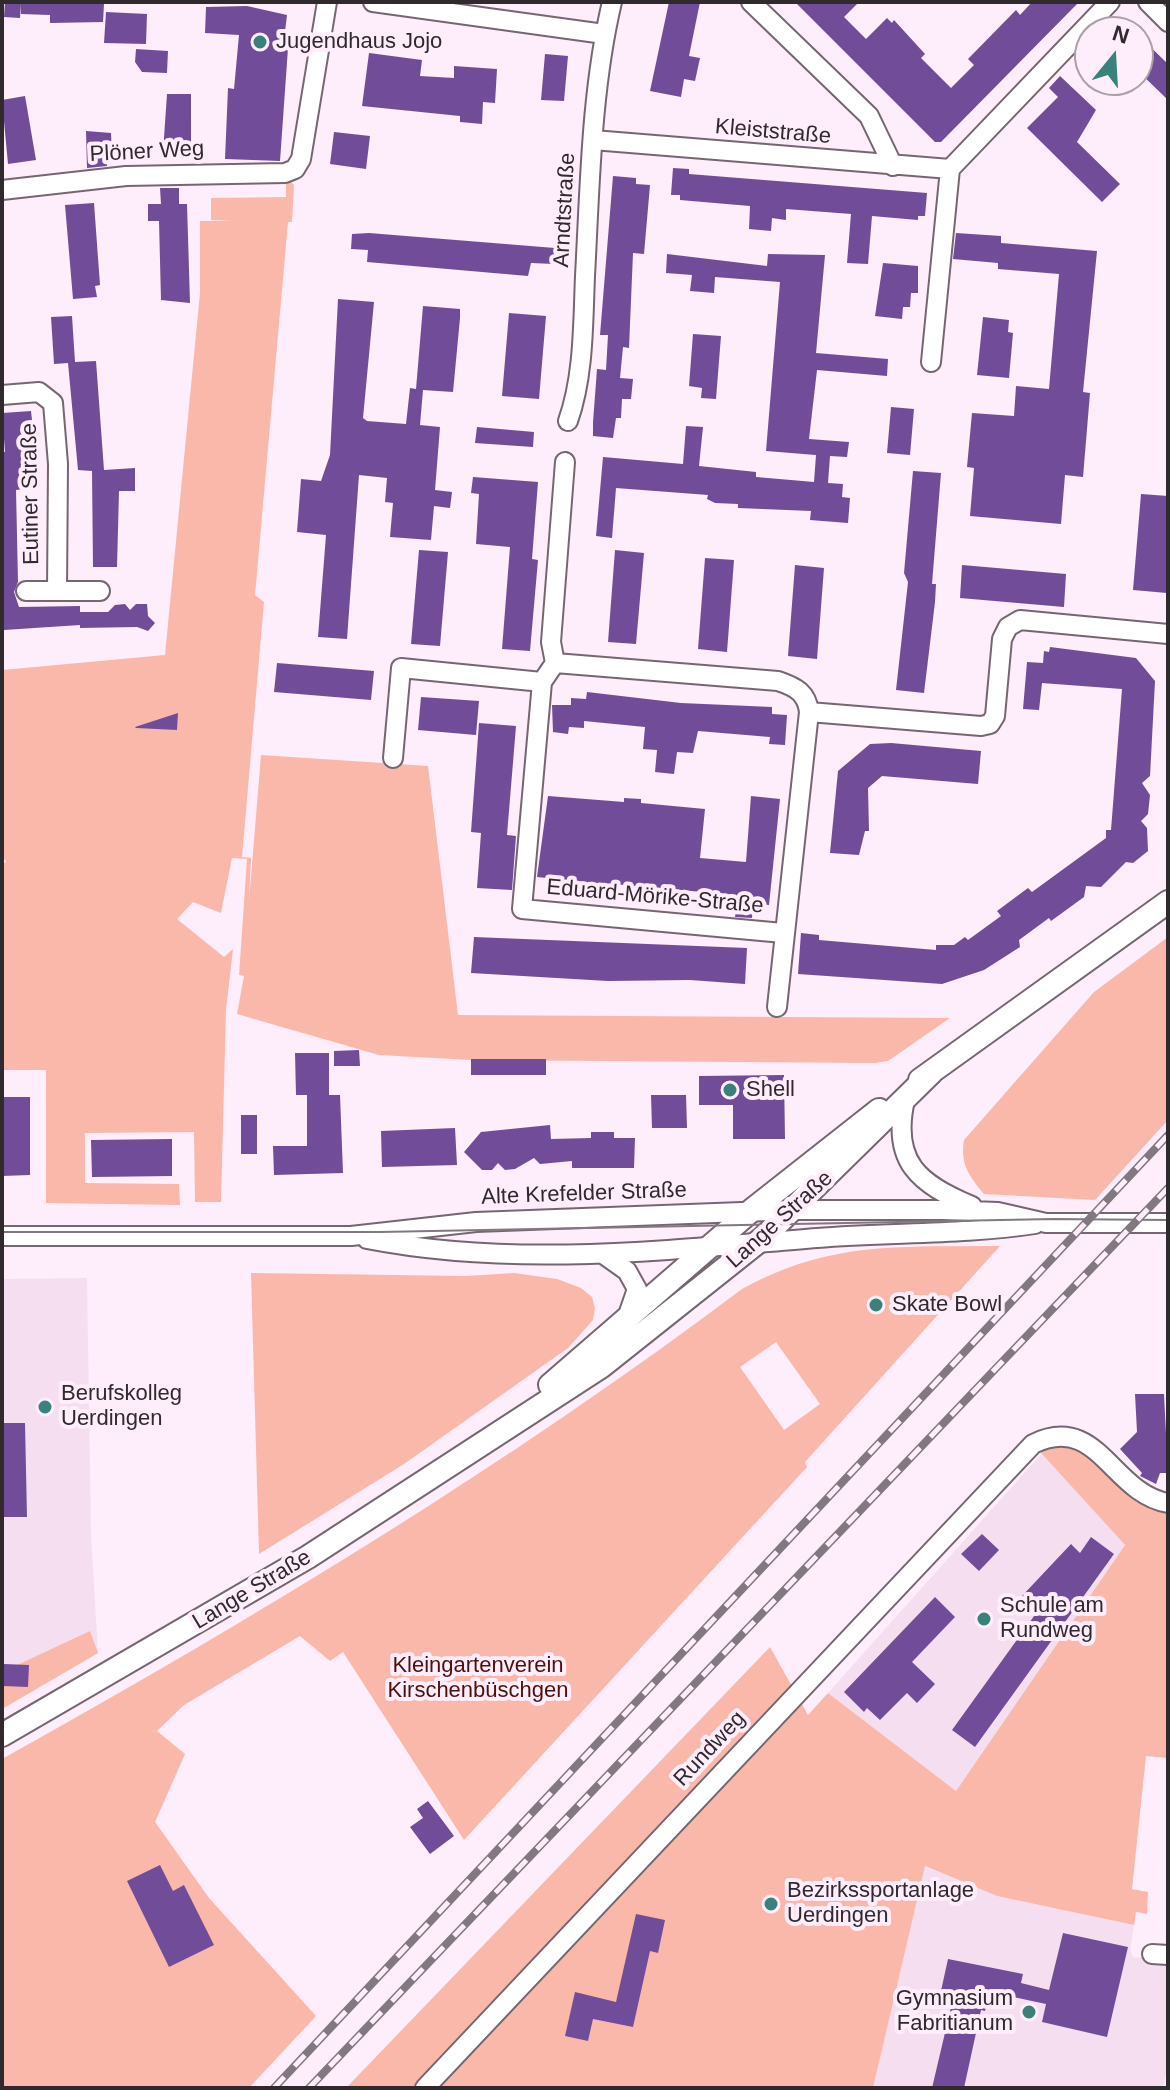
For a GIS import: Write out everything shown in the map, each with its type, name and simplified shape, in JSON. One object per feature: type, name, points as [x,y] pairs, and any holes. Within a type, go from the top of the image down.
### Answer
[{"type":"main road","name":"Lange Straße","points":[[495,1434],[752,1210],[932,1072],[1168,902]]},
{"type":"main road","name":"Lange Straße","points":[[2,1735],[308,1557],[602,1366],[795,1210],[932,1072]]},
{"type":"street","name":"Plöner Weg","points":[[2,190],[126,176],[285,173],[295,169],[301,159],[327,2]]},
{"type":"street","points":[[373,2],[604,34]]},
{"type":"street","name":"Arndtstraße","points":[[568,421],[580,351],[593,140],[604,34],[612,2]]},
{"type":"street","points":[[751,2],[869,116],[893,166]]},
{"type":"street","points":[[931,362],[950,169],[1110,2]]},
{"type":"street","name":"Kleiststraße","points":[[593,140],[950,169]]},
{"type":"street","name":"Eutiner Straße","points":[[2,395],[39,392],[53,403],[58,464],[57,591]]},
{"type":"street","points":[[393,758],[401,668],[542,682],[555,663],[551,642],[565,462]]},
{"type":"street","name":"Eutiner Straße","points":[[26,591],[100,591]]},
{"type":"street","points":[[555,663],[778,681],[796,688],[807,699],[809,712],[990,724],[995,716],[1002,639],[1008,627],[1020,620],[1168,634]]},
{"type":"street","name":"Eduard-Mörike-Straße","points":[[542,682],[522,909],[783,933]]},
{"type":"street","name":"Eduard-Mörike-Straße","points":[[777,1007],[809,712]]},
{"type":"street","points":[[905,1100],[900,1123],[903,1142],[909,1162],[920,1178],[940,1192],[998,1212]]},
{"type":"street","name":"Alte Krefelder Straße","points":[[2,1236],[351,1236],[476,1222],[752,1210],[998,1212],[1046,1223],[1168,1223]]},
{"type":"street","points":[[351,1236],[401,1246],[603,1254],[708,1249],[878,1234],[985,1231],[1046,1223]]},
{"type":"street","points":[[603,1254],[627,1271],[637,1289],[627,1318]]},
{"type":"street","name":"Rundweg","points":[[425,2088],[1033,1444],[1051,1435],[1073,1435],[1090,1446],[1142,1493],[1168,1503]]},
{"type":"shaded area","name":"Berufskolleg Uerdingen","points":[[87,1278],[91,1535],[98,1653],[2,1709],[2,1279]]},
{"type":"shaded area","name":"Schule am Rundweg","points":[[1043,1452],[1125,1545],[956,1791],[828,1693]]},
{"type":"shaded area","name":"Gymnasium Fabritianum","points":[[924,1866],[997,1896],[1134,1925],[1130,1950],[1133,1957],[1168,1960],[1168,2063],[1163,2088],[873,2088]]},
{"type":"green space","points":[[286,182],[294,185],[292,222],[288,222],[255,595],[264,602],[242,857],[251,858],[249,901],[261,755],[428,766],[458,1015],[950,1018],[888,1061],[875,1063],[471,1060],[379,1055],[237,1014],[244,976],[239,975],[247,859],[232,858],[221,913],[193,902],[177,919],[224,957],[233,949],[226,1010],[221,1202],[195,1202],[194,1132],[85,1133],[85,1183],[179,1184],[180,1205],[46,1203],[46,1070],[2,1070],[2,864],[6,862],[2,856],[2,670],[165,655],[200,293],[200,221],[231,221],[211,220],[211,198],[286,197]]},
{"type":"green space","points":[[1168,937],[1168,1120],[1095,1200],[984,1194],[967,1169],[963,1156],[964,1140],[1094,992]]},
{"type":"green space","name":"Kleingartenverein Kirschenbüschgen","points":[[1000,1246],[805,1462],[807,1467],[464,1840],[343,1652],[330,1661],[300,1636],[184,1705],[157,1731],[185,1754],[155,1822],[209,1898],[316,2016],[249,2088],[2,2088],[2,1759],[380,1537],[564,1417],[742,1289],[774,1273],[836,1254],[899,1247]],"holes":[[[776,1342],[820,1404],[784,1430],[740,1367]]]},
{"type":"green space","points":[[251,1273],[466,1276],[514,1273],[557,1279],[581,1288],[592,1297],[595,1308],[593,1320],[568,1348],[404,1464],[259,1554]]},
{"type":"green space","points":[[1073,1435],[1168,1503],[1168,1758],[1146,1756],[1132,1889],[1148,1892],[1147,1914],[1136,1912],[1134,1925],[997,1896],[925,1866],[873,2088],[346,2088],[770,1647],[808,1715],[828,1693],[956,1791],[1125,1545],[1033,1444]]},
{"type":"green space","points":[[90,1631],[98,1653],[2,1709],[2,1672]]},
{"type":"building","points":[[5,2],[104,4],[103,22],[50,23],[50,15],[21,14],[21,4],[20,18],[4,17]]},
{"type":"building","points":[[669,2],[700,2],[689,56],[700,58],[695,81],[684,79],[681,97],[650,91]]},
{"type":"building","points":[[795,2],[859,2],[844,17],[866,39],[887,18],[892,23],[894,20],[925,54],[921,58],[951,88],[974,65],[968,59],[1016,10],[1020,15],[1032,2],[1079,2],[941,142],[935,142]]},
{"type":"building","points":[[247,6],[287,15],[283,48],[288,48],[280,161],[225,159],[228,88],[234,89],[239,35],[205,33],[206,7]]},
{"type":"building","points":[[106,12],[147,14],[146,44],[104,43]]},
{"type":"building","points":[[136,49],[168,51],[167,73],[142,72],[135,62]]},
{"type":"building","points":[[1154,50],[1168,64],[1168,100],[1154,86]]},
{"type":"building","points":[[369,53],[422,60],[420,76],[454,78],[454,66],[497,69],[495,103],[483,102],[482,124],[460,122],[460,116],[362,106]]},
{"type":"building","points":[[545,54],[568,56],[564,101],[541,100]]},
{"type":"building","points":[[1060,76],[1074,89],[1074,96],[1081,96],[1096,110],[1077,142],[1120,184],[1102,202],[1027,128],[1058,97],[1049,88]]},
{"type":"building","points":[[167,94],[191,94],[191,152],[163,152]]},
{"type":"building","points":[[25,96],[36,160],[8,164],[2,100]]},
{"type":"building","points":[[86,131],[111,133],[112,154],[106,154],[107,166],[87,168]]},
{"type":"building","points":[[334,132],[370,136],[366,169],[330,164]]},
{"type":"building","points":[[673,168],[689,169],[689,174],[927,193],[925,216],[918,216],[918,220],[872,216],[868,264],[847,263],[851,214],[786,209],[786,220],[772,218],[771,231],[749,229],[750,206],[680,200],[680,195],[671,195]]},
{"type":"building","points":[[613,176],[636,178],[636,184],[650,185],[644,254],[633,253],[629,348],[623,347],[620,378],[633,379],[631,399],[622,399],[621,418],[616,418],[613,438],[593,436],[593,422],[597,369],[606,370],[608,335],[600,335]]},
{"type":"building","points":[[160,188],[179,188],[179,204],[187,204],[190,303],[161,300],[159,221],[148,221],[148,204],[161,204]]},
{"type":"building","points":[[94,203],[100,285],[95,286],[97,297],[73,299],[65,205]]},
{"type":"building","points":[[956,233],[1001,236],[1001,243],[1097,251],[1083,392],[1090,393],[1083,477],[1065,475],[1061,524],[970,516],[974,468],[967,467],[972,413],[1014,416],[1016,386],[1049,389],[1059,274],[998,269],[998,263],[953,259]]},
{"type":"building","points":[[352,234],[555,248],[554,264],[531,263],[528,276],[367,262],[368,250],[351,249]]},
{"type":"building","points":[[667,254],[767,266],[768,254],[825,255],[816,353],[888,359],[887,376],[817,370],[809,439],[849,442],[847,457],[830,456],[828,483],[843,484],[842,497],[850,498],[848,523],[810,520],[811,511],[738,508],[738,504],[715,503],[707,499],[708,495],[616,488],[612,538],[596,536],[603,457],[683,464],[686,426],[703,427],[699,466],[756,472],[756,477],[814,482],[816,455],[766,451],[780,282],[715,277],[714,293],[690,291],[692,275],[666,273]]},
{"type":"building","points":[[883,263],[918,266],[918,293],[911,293],[910,307],[903,307],[902,319],[875,316]]},
{"type":"building","points":[[338,299],[374,302],[363,418],[367,421],[406,424],[410,388],[416,389],[423,306],[460,309],[453,392],[423,390],[420,425],[440,427],[435,490],[452,492],[450,508],[434,506],[431,540],[390,537],[393,503],[385,502],[387,478],[359,475],[347,639],[318,637],[326,535],[297,532],[301,479],[321,481],[330,455]]},
{"type":"building","points":[[509,313],[546,316],[539,399],[502,396]]},
{"type":"building","points":[[72,316],[75,362],[96,361],[104,470],[135,468],[135,491],[119,491],[117,567],[93,567],[92,471],[78,470],[68,363],[54,364],[51,317]]},
{"type":"building","points":[[983,317],[1009,320],[1008,332],[1013,333],[1009,378],[977,375]]},
{"type":"building","points":[[693,334],[721,336],[716,399],[701,398],[702,388],[689,386]]},
{"type":"building","points":[[891,407],[914,409],[910,455],[887,453]]},
{"type":"building","points":[[31,411],[37,465],[29,466],[31,488],[16,490],[18,582],[14,592],[19,607],[80,606],[80,612],[108,612],[115,605],[125,604],[130,610],[136,604],[147,604],[148,616],[155,623],[148,631],[137,627],[80,628],[80,625],[4,630],[2,452],[5,452],[2,413]]},
{"type":"building","points":[[477,427],[534,432],[533,447],[475,443]]},
{"type":"building","points":[[913,471],[941,473],[932,584],[936,584],[935,602],[924,693],[896,690],[908,582],[904,573]]},
{"type":"building","points":[[473,477],[538,482],[532,559],[538,560],[530,651],[502,649],[510,547],[476,544],[479,494],[471,493]]},
{"type":"building","points":[[1141,494],[1168,496],[1167,593],[1133,590]]},
{"type":"building","points":[[419,550],[448,552],[440,646],[411,644]]},
{"type":"building","points":[[615,550],[644,553],[636,644],[608,642]]},
{"type":"building","points":[[705,558],[734,560],[727,652],[698,649]]},
{"type":"building","points":[[795,565],[824,568],[817,659],[788,656]]},
{"type":"building","points":[[962,565],[1066,574],[1064,607],[960,598]]},
{"type":"building","points":[[1050,647],[1136,658],[1155,681],[1150,776],[1142,783],[1150,795],[1148,814],[1141,821],[1147,828],[1148,851],[1133,863],[1126,862],[1101,887],[1086,886],[1084,897],[1051,921],[1049,918],[1019,940],[1020,947],[984,970],[942,984],[798,974],[801,933],[819,935],[819,940],[936,950],[936,945],[954,945],[965,937],[968,940],[1001,916],[997,911],[1028,888],[1032,892],[1106,838],[1106,830],[1111,830],[1122,689],[1042,683],[1039,710],[1023,709],[1027,662],[1043,663],[1044,651],[1049,652]]},
{"type":"building","points":[[277,663],[374,671],[371,700],[274,692]]},
{"type":"building","points":[[587,692],[681,703],[772,707],[772,714],[787,715],[785,745],[769,744],[770,737],[698,731],[693,753],[677,752],[674,774],[655,772],[657,750],[643,749],[645,727],[584,721],[584,728],[569,727],[568,734],[553,732],[552,705],[571,705],[571,698],[586,699]]},
{"type":"building","points":[[421,697],[479,701],[476,735],[418,730]]},
{"type":"building","points":[[178,713],[177,730],[135,727]]},
{"type":"building","points":[[479,723],[516,726],[507,835],[516,836],[512,890],[477,888],[481,833],[471,832]]},
{"type":"building","points":[[870,744],[981,751],[978,784],[882,776],[868,788],[869,831],[865,831],[859,855],[830,853],[838,771]]},
{"type":"building","points":[[548,796],[624,802],[624,798],[641,799],[641,803],[705,809],[700,858],[746,862],[751,796],[780,799],[769,905],[753,903],[752,918],[735,917],[736,910],[702,907],[703,892],[602,883],[601,891],[586,889],[587,882],[537,877]]},
{"type":"building","points":[[474,937],[747,948],[745,984],[690,980],[608,981],[471,973]]},
{"type":"building","points":[[359,1050],[360,1066],[334,1066],[334,1051]]},
{"type":"building","points":[[295,1053],[329,1053],[329,1095],[340,1095],[343,1173],[274,1175],[273,1146],[307,1146],[307,1095],[296,1095]]},
{"type":"building","points":[[471,1059],[546,1059],[546,1075],[471,1075]]},
{"type":"building","points":[[784,1075],[785,1139],[733,1139],[733,1105],[699,1105],[699,1076]]},
{"type":"building","points":[[651,1095],[686,1095],[687,1128],[652,1128]]},
{"type":"building","points":[[2,1097],[30,1097],[30,1175],[2,1176]]},
{"type":"building","points":[[241,1115],[257,1115],[257,1154],[241,1154]]},
{"type":"building","points":[[550,1125],[551,1139],[591,1138],[591,1132],[614,1132],[614,1138],[635,1138],[634,1168],[572,1168],[572,1161],[540,1164],[534,1158],[515,1169],[505,1170],[498,1163],[492,1170],[482,1170],[464,1152],[481,1132]]},
{"type":"building","points":[[455,1128],[457,1165],[382,1167],[381,1131]]},
{"type":"building","points":[[172,1139],[172,1176],[92,1177],[91,1140]]},
{"type":"building","points":[[1135,1394],[1164,1394],[1168,1473],[1160,1473],[1156,1484],[1140,1476],[1142,1473],[1120,1449],[1137,1432]]},
{"type":"building","points":[[2,1423],[25,1423],[27,1517],[2,1517]]},
{"type":"building","points":[[982,1534],[999,1550],[979,1571],[961,1554]]},
{"type":"building","points":[[1091,1537],[1114,1554],[975,1747],[952,1730],[1037,1612],[1022,1596],[1071,1544],[1080,1553]]},
{"type":"building","points":[[935,1597],[955,1617],[912,1662],[935,1684],[917,1703],[907,1693],[880,1720],[867,1708],[864,1712],[844,1692]]},
{"type":"building","points":[[4,1664],[29,1665],[28,1687],[3,1686]]},
{"type":"building","points":[[428,1801],[454,1836],[430,1854],[410,1827],[423,1818],[417,1809]]},
{"type":"building","points":[[160,1865],[173,1891],[184,1885],[214,1945],[169,1967],[127,1881]]},
{"type":"building","points":[[636,1914],[665,1920],[658,1953],[650,1951],[633,2027],[593,2019],[588,2041],[565,2036],[575,1992],[616,2002]]},
{"type":"building","points":[[1063,1933],[1128,1947],[1107,2037],[1042,2022],[1046,2004],[990,1992],[985,2011],[981,2010],[964,2088],[932,2088],[952,2003],[939,2000],[948,1959],[1023,1974],[1021,1983],[1049,1990]]},
{"type":"tram line","points":[[2,1232],[380,1232],[1053,1219],[1168,1220]]},
{"type":"railway","points":[[274,2088],[1168,1135]]},
{"type":"railway","points":[[309,2088],[1168,1188]]},
{"type":"place","name":"Jugendhaus Jojo","points":[[260,42]]},
{"type":"place","name":"Shell","points":[[730,1090]]},
{"type":"place","name":"Skate Bowl","points":[[876,1305]]},
{"type":"place","name":"Berufskolleg Uerdingen","points":[[45,1407]]},
{"type":"place","name":"Schule am Rundweg","points":[[984,1619]]},
{"type":"place","name":"Bezirkssportanlage Uerdingen","points":[[771,1904]]},
{"type":"place","name":"Gymnasium Fabritianum","points":[[1029,2012]]}]
